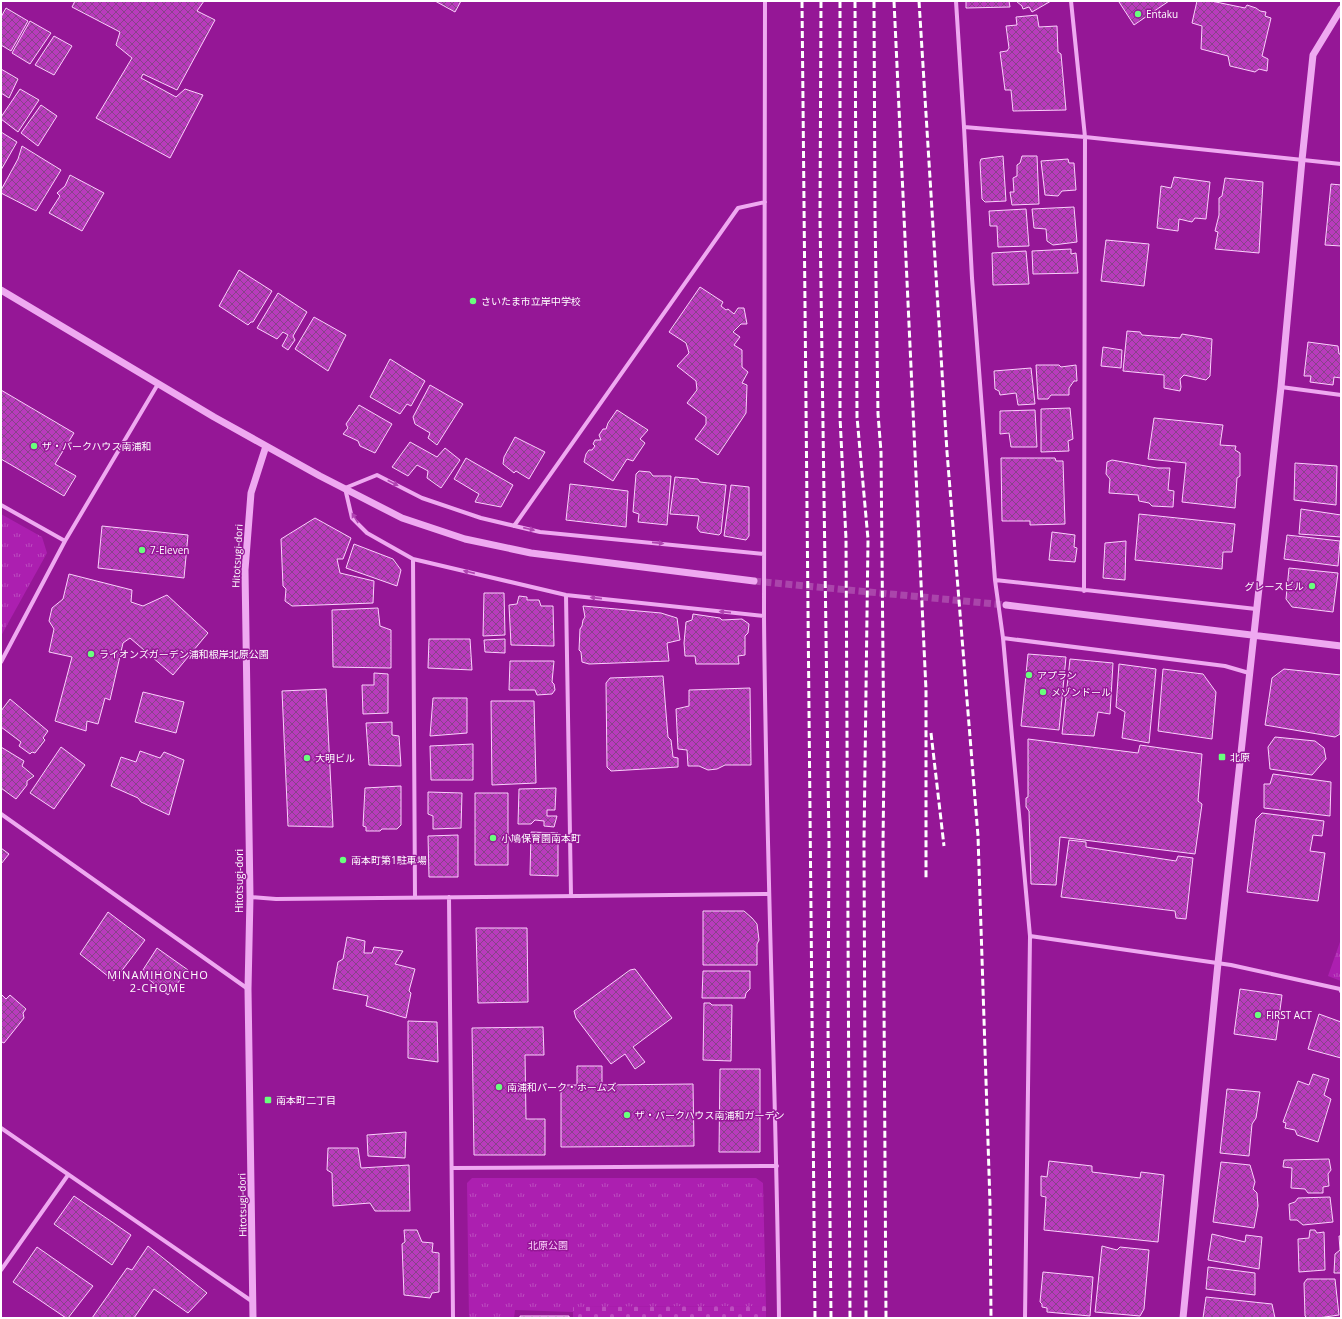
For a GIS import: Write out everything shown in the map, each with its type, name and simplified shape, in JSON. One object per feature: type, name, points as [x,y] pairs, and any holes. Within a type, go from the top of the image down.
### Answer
[{"type":"street","points":[[765,1],[764,616],[769,894],[777,1166],[779,1318]]},
{"type":"street","points":[[956,1],[972,278],[995,580],[1003,638],[1030,936],[1025,1318]]},
{"type":"street","points":[[1071,1],[1085,137],[1084,591]]},
{"type":"street","points":[[1184,1318],[1218,963],[1281,387],[1313,55],[1341,9]]},
{"type":"street","points":[[964,127],[1085,137],[1341,164]]},
{"type":"street","points":[[514,526],[738,208],[765,202]]},
{"type":"street","points":[[1,290],[158,384],[266,446],[402,518],[465,539],[531,553],[754,581]]},
{"type":"street","points":[[1,662],[65,540],[158,384]]},
{"type":"street","points":[[1281,387],[1341,395]]},
{"type":"street","name":"Hitotsugi-dori","points":[[253,1318],[248,989],[250,897],[245,570],[251,493],[266,446]]},
{"type":"street","points":[[345,488],[377,475],[422,498],[481,518],[540,532],[764,554]]},
{"type":"street","points":[[345,488],[352,518],[367,532],[413,559],[566,595],[764,616]]},
{"type":"street","points":[[1,505],[65,540]]},
{"type":"street","points":[[413,559],[415,897]]},
{"type":"street","points":[[995,580],[1256,609]]},
{"type":"street","points":[[566,595],[571,896]]},
{"type":"street","points":[[1006,605],[1254,634],[1341,646]]},
{"type":"street","points":[[1003,638],[1225,666],[1249,673]]},
{"type":"street","points":[[1,814],[248,989]]},
{"type":"street","points":[[250,897],[276,900],[415,897],[769,894]]},
{"type":"street","points":[[450,897],[453,1318]]},
{"type":"street","points":[[1030,936],[1218,963],[1340,989],[1341,991]]},
{"type":"street","points":[[1,1128],[253,1303]]},
{"type":"street","points":[[452,1168],[777,1166]]},
{"type":"street","points":[[1,1270],[68,1175]]},
{"type":"green space","points":[[1,514],[42,537],[47,553],[1,636]]},
{"type":"green space","points":[[1341,939],[1341,981],[1328,976]]},
{"type":"green space","name":"北原公園","points":[[472,1178],[756,1178],[763,1183],[766,1306],[573,1307],[573,1312],[515,1310],[514,1318],[469,1318],[467,1183]]},
{"type":"green space","points":[[766,1306],[766,1318],[573,1318],[573,1307]]},
{"type":"building","points":[[75,1],[204,1],[197,11],[215,20],[177,90],[143,74],[141,78],[176,97],[185,89],[203,95],[170,158],[96,118],[132,58],[116,45],[120,32],[72,7]]},
{"type":"building","points":[[435,1],[461,1],[455,12]]},
{"type":"building","points":[[966,1],[1009,1],[1010,7],[966,8]]},
{"type":"building","points":[[1016,1],[1051,1],[1032,12],[1029,7],[1023,9],[1022,6]]},
{"type":"building","name":"Entaku","points":[[1169,1],[1134,25],[1119,2]]},
{"type":"building","points":[[1197,1],[1211,1],[1245,8],[1247,5],[1266,12],[1265,16],[1271,18],[1262,56],[1268,59],[1267,71],[1259,69],[1255,72],[1230,66],[1228,56],[1201,49],[1202,26],[1192,23]]},
{"type":"building","points":[[6,8],[28,21],[11,51],[1,45],[1,17]]},
{"type":"building","points":[[1037,15],[1039,27],[1057,26],[1058,52],[1061,54],[1066,110],[1013,111],[1011,90],[1005,90],[1000,52],[1007,51],[1009,48],[1006,26],[1017,25],[1016,17]]},
{"type":"building","points":[[30,21],[51,33],[30,64],[12,53]]},
{"type":"building","points":[[54,36],[72,46],[54,75],[35,65]]},
{"type":"building","points":[[1,69],[18,79],[9,98],[1,93]]},
{"type":"building","points":[[20,89],[39,100],[18,132],[1,119],[1,117]]},
{"type":"building","points":[[41,105],[57,116],[38,146],[21,133]]},
{"type":"building","points":[[1,132],[17,142],[1,170]]},
{"type":"building","points":[[22,146],[61,170],[36,211],[1,193],[1,190],[18,159]]},
{"type":"building","points":[[1003,156],[1006,201],[985,202],[982,199],[981,159]]},
{"type":"building","points":[[1022,156],[1037,156],[1039,204],[1012,205],[1010,192],[1014,192],[1013,178],[1017,176],[1017,165],[1020,163]]},
{"type":"building","points":[[1068,159],[1069,163],[1074,163],[1076,190],[1062,191],[1058,196],[1045,195],[1041,161]]},
{"type":"building","points":[[70,175],[104,193],[82,231],[49,213],[60,196],[57,193],[65,186]]},
{"type":"building","points":[[1174,177],[1210,182],[1206,219],[1195,218],[1192,222],[1179,219],[1178,231],[1157,228],[1161,186],[1171,188]]},
{"type":"building","points":[[1225,178],[1263,182],[1259,253],[1215,249],[1218,232],[1215,231],[1219,215],[1219,198],[1222,196]]},
{"type":"building","points":[[1331,184],[1341,185],[1341,246],[1325,245]]},
{"type":"building","points":[[1074,207],[1077,242],[1053,245],[1047,241],[1046,229],[1034,228],[1032,209]]},
{"type":"building","points":[[1026,209],[1029,246],[998,247],[997,226],[990,226],[989,211]]},
{"type":"building","points":[[1106,240],[1149,244],[1144,286],[1101,281]]},
{"type":"building","points":[[1071,249],[1071,254],[1076,253],[1078,273],[1033,274],[1032,251]]},
{"type":"building","points":[[1026,251],[1029,284],[993,285],[992,253]]},
{"type":"building","points":[[239,270],[272,291],[253,322],[248,325],[219,306]]},
{"type":"building","points":[[700,287],[723,302],[721,306],[734,314],[738,308],[744,308],[747,324],[741,324],[733,332],[740,337],[734,345],[742,350],[742,367],[748,372],[742,383],[747,385],[746,413],[718,455],[695,439],[706,424],[706,417],[687,403],[697,390],[696,381],[677,366],[689,353],[686,343],[669,332]]},
{"type":"building","points":[[278,293],[307,312],[293,336],[295,340],[288,350],[282,346],[288,335],[283,332],[277,339],[257,328]]},
{"type":"building","points":[[314,317],[346,335],[328,371],[295,349]]},
{"type":"building","points":[[1127,331],[1140,332],[1142,335],[1180,338],[1182,334],[1212,339],[1210,376],[1206,380],[1184,375],[1180,379],[1180,391],[1164,388],[1164,375],[1123,371]]},
{"type":"building","points":[[1308,342],[1338,346],[1339,354],[1341,354],[1341,378],[1334,377],[1333,385],[1310,382],[1311,376],[1304,376]]},
{"type":"building","points":[[1103,347],[1122,350],[1121,368],[1101,366]]},
{"type":"building","points":[[390,359],[425,381],[411,406],[407,404],[400,414],[370,397]]},
{"type":"building","points":[[1036,365],[1059,365],[1061,367],[1076,365],[1077,381],[1074,381],[1069,388],[1069,395],[1051,395],[1048,399],[1038,399]]},
{"type":"building","points":[[1031,368],[1035,404],[1018,405],[1016,393],[1000,395],[999,391],[995,389],[994,371]]},
{"type":"building","points":[[430,385],[463,404],[437,445],[428,438],[430,433],[415,424],[413,417]]},
{"type":"building","name":"ザ・パークハウス南浦和","points":[[1,390],[74,433],[55,464],[76,476],[64,496],[1,459]]},
{"type":"building","points":[[359,405],[392,424],[375,453],[360,446],[358,441],[343,434],[348,428],[346,424]]},
{"type":"building","points":[[1070,408],[1073,439],[1068,441],[1069,451],[1041,452],[1041,409]]},
{"type":"building","points":[[617,410],[648,430],[640,439],[645,443],[633,461],[627,459],[613,481],[584,462],[586,454],[595,446],[593,444],[595,440],[601,440],[599,435],[603,429],[606,429],[608,423]]},
{"type":"building","points":[[1035,410],[1037,447],[1011,447],[1009,433],[1000,434],[1000,411]]},
{"type":"building","points":[[1154,418],[1223,425],[1220,445],[1236,446],[1235,450],[1240,453],[1240,476],[1237,478],[1235,508],[1182,502],[1186,463],[1148,459]]},
{"type":"building","points":[[515,437],[545,452],[529,479],[516,471],[514,473],[503,464],[504,457]]},
{"type":"building","points":[[410,442],[437,457],[445,448],[460,460],[441,488],[427,478],[428,471],[417,465],[408,476],[392,467]]},
{"type":"building","points":[[466,458],[513,485],[501,507],[475,502],[479,494],[454,479]]},
{"type":"building","points":[[1001,458],[1055,458],[1056,461],[1063,461],[1065,524],[1030,525],[1030,521],[1002,521]]},
{"type":"building","points":[[1112,460],[1157,468],[1170,468],[1168,490],[1174,491],[1173,507],[1152,506],[1149,503],[1139,501],[1138,495],[1109,493],[1110,479],[1106,474],[1107,462]]},
{"type":"building","points":[[1295,463],[1337,466],[1336,505],[1294,500]]},
{"type":"building","points":[[639,471],[650,472],[653,476],[671,476],[667,525],[638,522],[639,514],[633,512],[636,474]]},
{"type":"building","points":[[675,477],[698,479],[700,482],[726,485],[721,533],[719,535],[700,532],[697,528],[699,516],[670,514]]},
{"type":"building","points":[[570,484],[628,491],[626,527],[566,520]]},
{"type":"building","points":[[731,485],[749,487],[749,536],[746,540],[724,536]]},
{"type":"building","points":[[1301,509],[1341,515],[1341,537],[1299,534]]},
{"type":"building","points":[[1139,514],[1235,524],[1232,552],[1223,552],[1222,569],[1135,560]]},
{"type":"building","points":[[315,518],[351,538],[343,559],[337,559],[340,573],[374,581],[373,603],[292,606],[285,601],[286,589],[283,586],[281,539]]},
{"type":"building","points":[[102,526],[188,535],[184,578],[98,568]]},
{"type":"building","points":[[1052,532],[1075,535],[1074,547],[1077,548],[1075,562],[1049,560]]},
{"type":"building","points":[[1287,535],[1340,541],[1338,566],[1284,559]]},
{"type":"building","points":[[1126,541],[1125,580],[1103,578],[1105,543]]},
{"type":"building","points":[[354,544],[393,559],[401,570],[397,586],[346,568]]},
{"type":"building","name":"グレースビル","points":[[1289,568],[1338,573],[1333,612],[1292,607],[1286,599]]},
{"type":"building","name":"ライオンズガーデン浦和根岸北原公園","points":[[69,574],[132,590],[131,602],[143,606],[167,595],[208,633],[173,675],[130,638],[123,643],[110,700],[105,698],[98,724],[87,721],[86,731],[55,721],[72,657],[49,652],[54,629],[49,621],[52,608],[63,599]]},
{"type":"building","points":[[484,593],[504,593],[505,635],[483,636]]},
{"type":"building","points":[[519,596],[527,597],[527,600],[539,600],[541,606],[553,606],[554,646],[511,645],[509,605],[517,604]]},
{"type":"building","points":[[583,606],[661,613],[677,618],[680,640],[667,643],[669,661],[589,664],[582,662],[581,652],[579,650],[580,629],[585,617]]},
{"type":"building","points":[[378,608],[380,626],[391,630],[391,668],[333,667],[332,610]]},
{"type":"building","points":[[693,614],[720,618],[722,620],[742,619],[749,624],[748,633],[745,636],[745,655],[738,656],[739,664],[696,664],[695,656],[685,656],[684,643],[686,622],[692,620]]},
{"type":"building","points":[[429,639],[470,639],[472,670],[428,668]]},
{"type":"building","points":[[505,639],[505,653],[485,652],[484,640]]},
{"type":"building","name":"メゾンドール","points":[[1028,654],[1066,657],[1059,730],[1021,726]]},
{"type":"building","points":[[1070,659],[1113,663],[1110,714],[1098,712],[1094,736],[1062,734]]},
{"type":"building","points":[[510,661],[554,661],[552,682],[555,690],[552,694],[537,695],[535,690],[509,690]]},
{"type":"building","points":[[1119,664],[1156,669],[1149,743],[1122,738],[1125,712],[1116,707]]},
{"type":"building","points":[[1163,669],[1203,674],[1216,692],[1212,739],[1158,731]]},
{"type":"building","points":[[1284,669],[1341,675],[1340,734],[1335,737],[1265,725],[1272,678]]},
{"type":"building","points":[[374,673],[388,674],[388,713],[363,714],[362,685],[374,685]]},
{"type":"building","points":[[663,676],[668,737],[671,740],[673,757],[678,758],[678,767],[611,771],[607,767],[606,683],[610,678]]},
{"type":"building","points":[[750,688],[751,765],[725,765],[717,769],[708,770],[699,766],[688,766],[687,750],[678,749],[676,709],[689,706],[689,690]]},
{"type":"building","name":"大明ビル","points":[[326,689],[333,827],[288,826],[282,691]]},
{"type":"building","points":[[143,692],[184,702],[176,733],[135,722]]},
{"type":"building","points":[[433,698],[467,698],[467,733],[430,736]]},
{"type":"building","points":[[10,699],[48,731],[43,738],[45,740],[35,753],[32,752],[30,754],[19,746],[21,742],[1,727],[1,711]]},
{"type":"building","points":[[491,701],[534,701],[536,783],[492,785]]},
{"type":"building","points":[[392,722],[392,735],[399,736],[401,766],[369,765],[366,723]]},
{"type":"building","points":[[1275,737],[1315,741],[1324,748],[1326,759],[1312,775],[1270,769],[1268,747]]},
{"type":"building","points":[[1028,739],[1138,753],[1140,745],[1202,754],[1198,801],[1202,804],[1195,854],[1060,837],[1056,885],[1031,884],[1029,811],[1026,807],[1026,798],[1028,797]]},
{"type":"building","points":[[473,744],[473,780],[431,780],[430,746]]},
{"type":"building","points":[[1,747],[24,761],[22,766],[34,776],[27,781],[27,785],[16,799],[1,788]]},
{"type":"building","points":[[61,747],[85,765],[54,809],[30,793]]},
{"type":"building","points":[[140,751],[160,758],[164,752],[184,760],[169,815],[141,802],[138,798],[111,786],[121,757],[136,762]]},
{"type":"building","points":[[1273,774],[1331,782],[1330,816],[1264,808],[1264,784],[1270,784]]},
{"type":"building","points":[[401,786],[401,825],[397,829],[366,831],[366,827],[363,826],[365,788]]},
{"type":"building","points":[[556,788],[555,810],[547,810],[547,816],[557,816],[554,827],[544,826],[544,821],[535,820],[531,824],[518,824],[519,789]]},
{"type":"building","points":[[428,792],[462,793],[461,828],[433,829],[433,816],[428,814]]},
{"type":"building","points":[[475,793],[508,793],[508,865],[475,865]]},
{"type":"building","points":[[1262,813],[1324,821],[1322,836],[1313,835],[1310,851],[1325,853],[1318,901],[1247,892],[1256,819]]},
{"type":"building","points":[[531,832],[558,833],[558,876],[530,875]]},
{"type":"building","points":[[458,835],[458,877],[429,877],[428,836]]},
{"type":"building","points":[[1069,840],[1086,842],[1086,847],[1176,861],[1178,856],[1193,858],[1186,919],[1176,918],[1175,911],[1061,897]]},
{"type":"building","points":[[1,848],[9,854],[1,864]]},
{"type":"building","points":[[703,911],[744,911],[752,918],[757,924],[759,940],[757,944],[757,965],[703,965]]},
{"type":"building","points":[[108,912],[145,940],[114,981],[80,954]]},
{"type":"building","points":[[476,928],[527,928],[528,1002],[478,1003]]},
{"type":"building","points":[[347,937],[365,941],[364,953],[372,953],[374,947],[403,951],[395,964],[415,969],[409,991],[411,993],[406,1018],[366,1006],[368,996],[333,989],[338,962],[343,959]]},
{"type":"building","points":[[157,948],[188,970],[168,995],[141,973]]},
{"type":"building","points":[[635,969],[672,1018],[633,1047],[645,1062],[635,1069],[625,1054],[611,1064],[576,1018],[574,1011],[630,970]]},
{"type":"building","points":[[703,971],[750,971],[750,989],[746,993],[745,998],[702,998]]},
{"type":"building","name":"FIRST ACT","points":[[1240,989],[1282,995],[1276,1040],[1234,1034]]},
{"type":"building","points":[[1,994],[6,999],[10,995],[26,1009],[23,1013],[24,1018],[4,1043],[2,1042],[1,1044]]},
{"type":"building","points":[[704,1003],[710,1003],[712,1005],[732,1005],[731,1061],[703,1060]]},
{"type":"building","points":[[1319,1014],[1341,1022],[1341,1058],[1308,1049]]},
{"type":"building","points":[[408,1021],[437,1022],[438,1062],[408,1058]]},
{"type":"building","name":"南浦和パーク・ホームズ","points":[[543,1027],[544,1055],[525,1055],[526,1119],[545,1119],[545,1155],[474,1155],[472,1028]]},
{"type":"building","name":"ザ・パークハウス南浦和ガーデン","points":[[577,1066],[602,1066],[602,1085],[693,1084],[694,1146],[561,1147],[561,1085],[577,1085]]},
{"type":"building","points":[[720,1069],[760,1069],[760,1152],[719,1152]]},
{"type":"building","points":[[1313,1074],[1329,1079],[1324,1095],[1331,1099],[1318,1142],[1297,1135],[1295,1130],[1285,1128],[1286,1123],[1283,1122],[1298,1081],[1309,1085]]},
{"type":"building","points":[[1227,1089],[1260,1092],[1256,1118],[1252,1124],[1249,1156],[1220,1153]]},
{"type":"building","points":[[406,1132],[405,1158],[368,1156],[367,1135]]},
{"type":"building","points":[[328,1148],[358,1148],[361,1168],[409,1165],[410,1211],[375,1211],[370,1203],[333,1206],[332,1173],[327,1170]]},
{"type":"building","points":[[1329,1159],[1331,1170],[1328,1174],[1329,1186],[1323,1187],[1323,1193],[1308,1193],[1305,1189],[1291,1188],[1292,1168],[1283,1167],[1284,1160]]},
{"type":"building","points":[[1049,1161],[1092,1166],[1092,1172],[1140,1178],[1141,1172],[1164,1175],[1158,1242],[1044,1230],[1046,1197],[1041,1196],[1041,1176],[1047,1177]]},
{"type":"building","points":[[1221,1162],[1250,1165],[1255,1182],[1253,1189],[1257,1193],[1258,1206],[1254,1228],[1213,1222]]},
{"type":"building","points":[[74,1196],[131,1235],[112,1265],[54,1224]]},
{"type":"building","points":[[1330,1197],[1333,1222],[1303,1225],[1297,1220],[1290,1220],[1289,1204],[1295,1202],[1298,1198]]},
{"type":"building","points":[[404,1230],[417,1230],[422,1242],[433,1243],[432,1252],[439,1253],[439,1292],[432,1293],[430,1298],[404,1295],[402,1244],[405,1242]]},
{"type":"building","points":[[1310,1230],[1315,1230],[1317,1233],[1324,1232],[1325,1270],[1299,1272],[1298,1239],[1309,1238]]},
{"type":"building","points":[[1212,1234],[1245,1242],[1246,1235],[1262,1237],[1259,1269],[1208,1260]]},
{"type":"building","points":[[1339,1236],[1341,1236],[1341,1273],[1334,1273],[1335,1254],[1340,1250]]},
{"type":"building","points":[[148,1246],[207,1293],[188,1313],[154,1289],[134,1318],[92,1318],[127,1268],[132,1270]]},
{"type":"building","points":[[1102,1246],[1117,1250],[1120,1247],[1149,1250],[1144,1309],[1140,1316],[1095,1312]]},
{"type":"building","points":[[37,1247],[93,1286],[68,1318],[13,1282]]},
{"type":"building","points":[[1208,1267],[1255,1273],[1255,1295],[1206,1289]]},
{"type":"building","points":[[1043,1272],[1093,1277],[1090,1316],[1047,1312],[1047,1308],[1042,1307],[1040,1302]]},
{"type":"building","points":[[1307,1279],[1335,1279],[1339,1315],[1318,1318],[1307,1318],[1305,1316],[1304,1283]]},
{"type":"building","points":[[1206,1297],[1272,1304],[1275,1318],[1203,1318]]},
{"type":"building","points":[[520,1316],[569,1316],[569,1318],[520,1318]]},
{"type":"tunnel","points":[[754,581],[1006,605]]},
{"type":"railway","points":[[802,1],[815,1318]]},
{"type":"railway","points":[[821,1],[820,217],[829,844],[828,1025],[831,1318]]},
{"type":"railway","points":[[840,1],[840,417],[846,539],[850,1318]]},
{"type":"railway","points":[[855,1],[857,417],[868,539],[864,842],[866,1318]]},
{"type":"railway","points":[[874,1],[875,215],[878,414],[881,452],[884,761],[883,845],[886,1318]]},
{"type":"railway","points":[[894,1],[926,690],[926,880]]},
{"type":"railway","points":[[919,1],[947,452],[978,836],[990,1203],[991,1318]]},
{"type":"railway","points":[[931,733],[944,846]]},
{"type":"place","name":"Entaku","points":[[1138,14]]},
{"type":"place","name":"さいたま市立岸中学校","points":[[473,301]]},
{"type":"place","name":"ザ・パークハウス南浦和","points":[[34,446]]},
{"type":"place","name":"7-Eleven","points":[[142,550]]},
{"type":"place","name":"グレースビル","points":[[1312,586]]},
{"type":"place","name":"ライオンズガーデン浦和根岸北原公園","points":[[91,654]]},
{"type":"place","name":"アプラン","points":[[1029,675]]},
{"type":"place","name":"メゾンドール","points":[[1043,692]]},
{"type":"place","name":"北原","points":[[1222,757]]},
{"type":"place","name":"大明ビル","points":[[307,758]]},
{"type":"place","name":"小鳩保育園南本町","points":[[493,838]]},
{"type":"place","name":"南本町第1駐車場","points":[[343,860]]},
{"type":"place","name":"FIRST ACT","points":[[1258,1015]]},
{"type":"place","name":"南浦和パーク・ホームズ","points":[[499,1087]]},
{"type":"place","name":"南本町二丁目","points":[[268,1100]]},
{"type":"place","name":"ザ・パークハウス南浦和ガーデン","points":[[627,1115]]},
{"type":"district","name":"MINAMIHONCHO 2-CHOME","points":[[158,980]]}]
